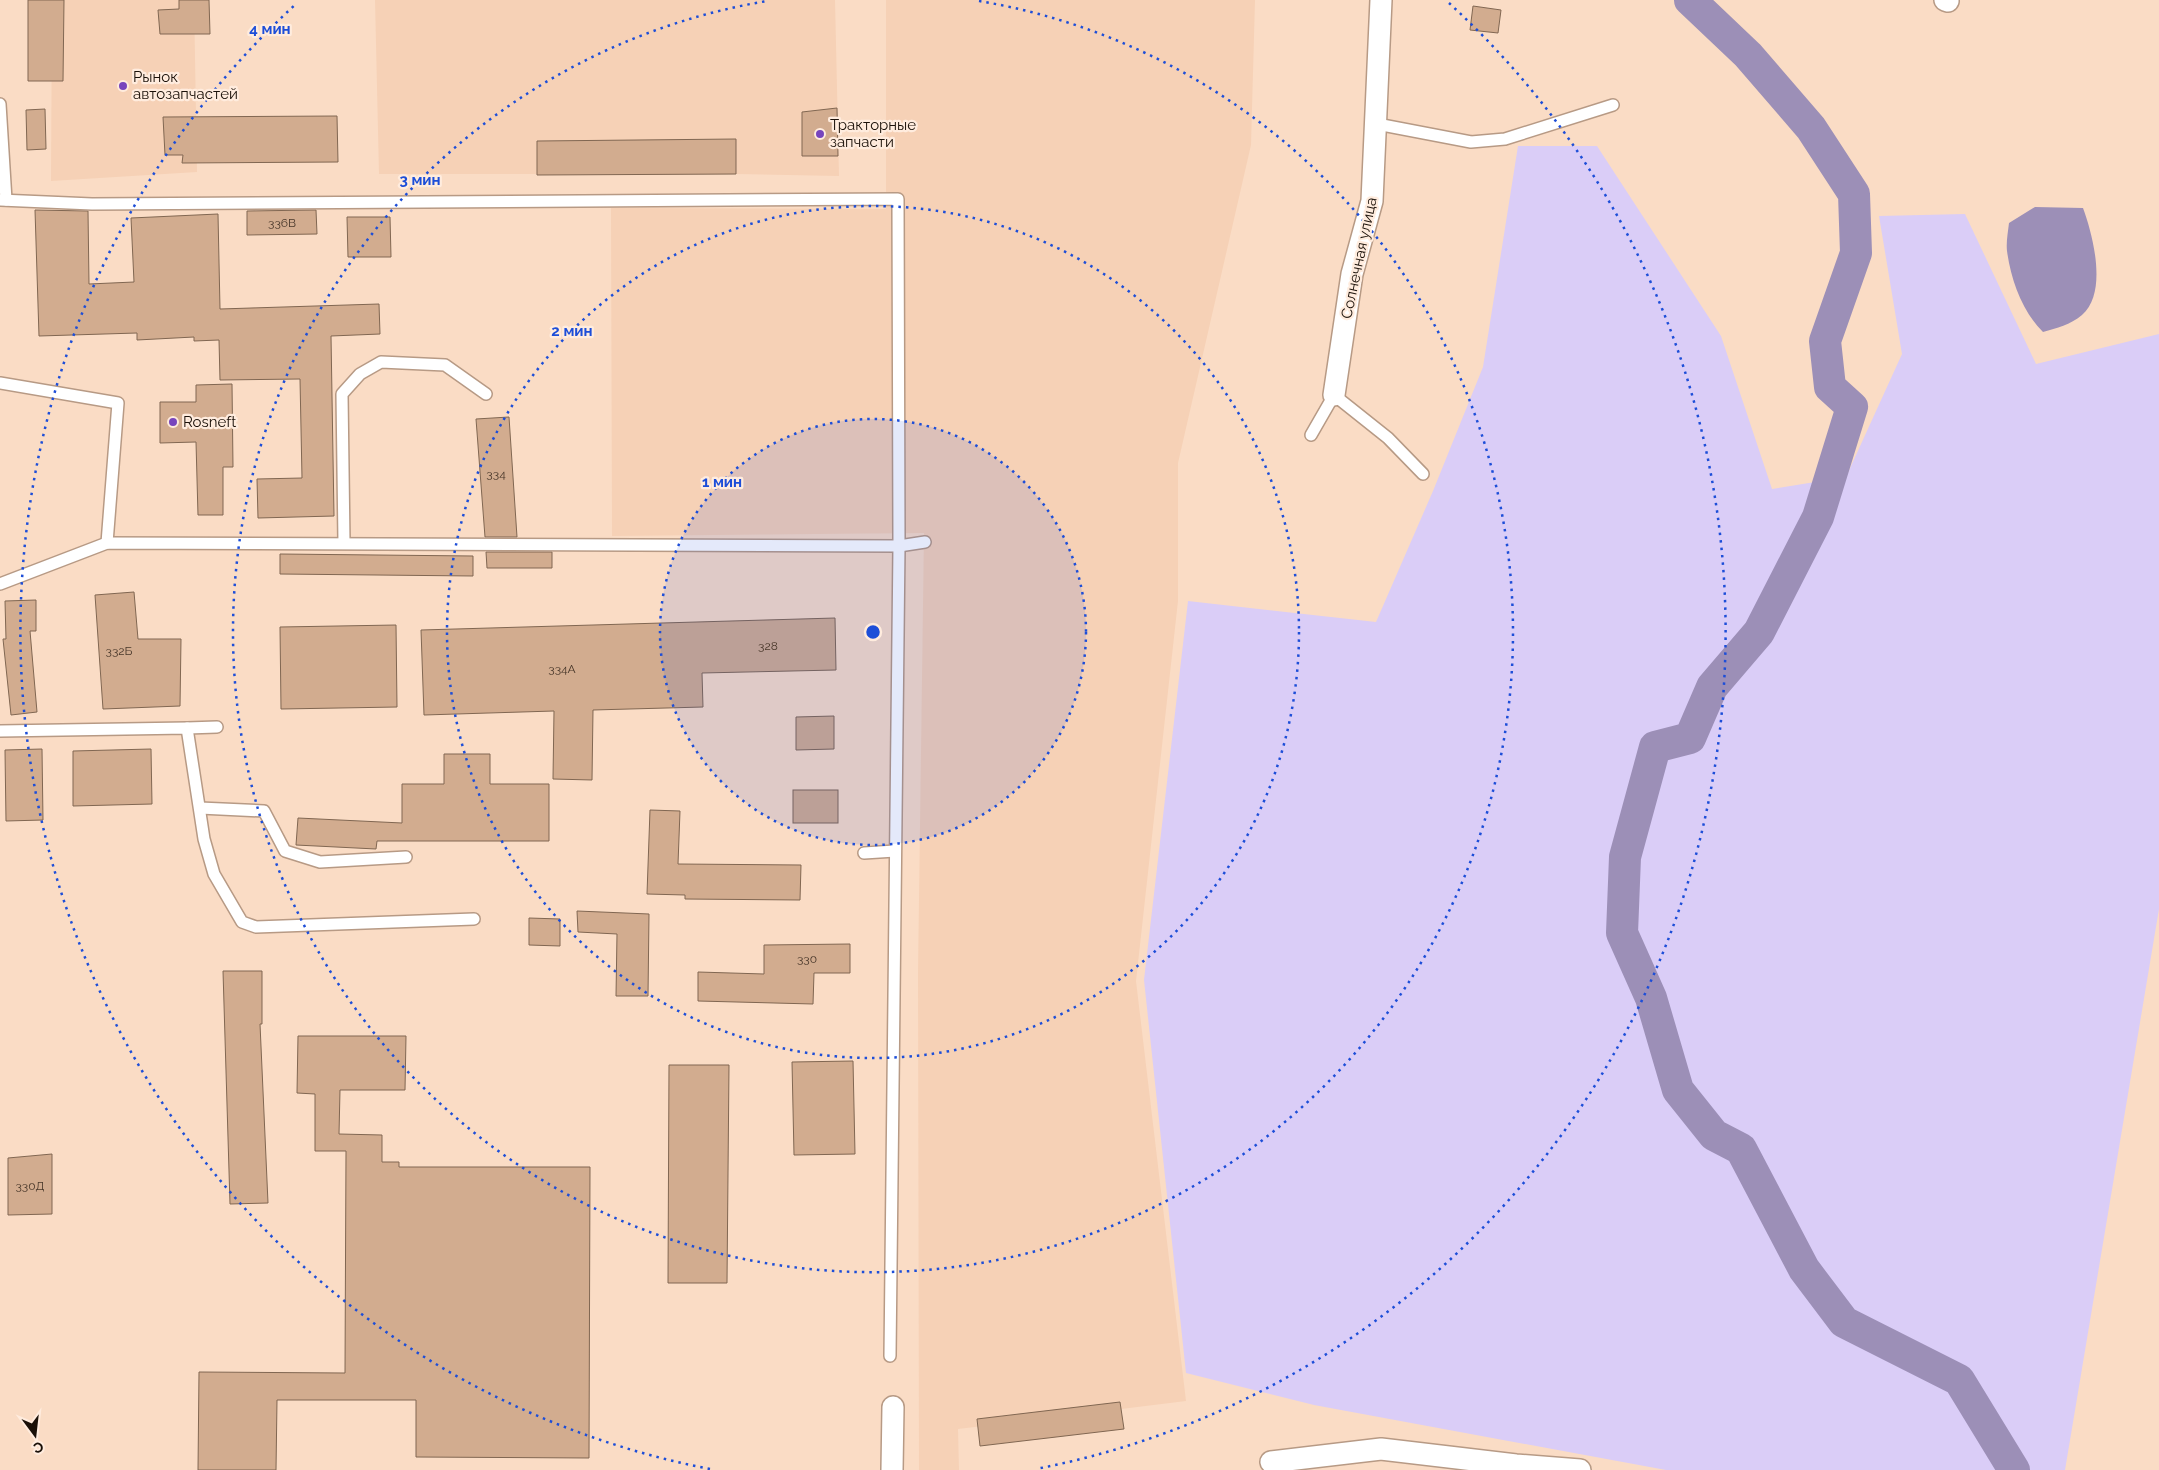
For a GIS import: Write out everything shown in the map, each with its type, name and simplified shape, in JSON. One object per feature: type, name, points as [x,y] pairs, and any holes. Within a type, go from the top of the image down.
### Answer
[{"type":"street","name":"Солнечная улица","points":[[1334,395],[1352,274],[1372,201],[1377,124],[1381,0]]},
{"type":"street","points":[[892,1470],[893,1407]]},
{"type":"street","points":[[1271,1462],[1381,1449],[1548,1469],[1580,1470]]},
{"type":"lane","points":[[0,104],[3,200],[92,204],[898,198],[898,546],[890,1356]]},
{"type":"lane","points":[[1377,124],[1471,142],[1505,139],[1613,106]]},
{"type":"lane","points":[[344,542],[342,394],[360,374],[381,362],[445,365],[486,394]]},
{"type":"lane","points":[[0,383],[118,403],[107,543]]},
{"type":"lane","points":[[1312,435],[1334,395],[1388,438],[1423,474]]},
{"type":"lane","points":[[0,584],[107,543],[344,542],[898,546],[925,542]]},
{"type":"lane","points":[[187,728],[204,839],[214,874],[242,922],[256,927],[474,919]]},
{"type":"lane","points":[[0,731],[217,728]]},
{"type":"lane","points":[[200,808],[264,811],[285,851],[320,862],[406,857]]},
{"type":"lane","points":[[864,854],[895,850]]},
{"type":"shaded area","name":"Рынок автозапчастей","points":[[52,0],[194,0],[197,172],[51,181]]},
{"type":"shaded area","points":[[375,0],[835,0],[839,176],[736,174],[379,174]]},
{"type":"shaded area","points":[[886,0],[1255,0],[1251,145],[1178,463],[1178,601],[1136,981],[1186,1401],[958,1429],[959,1470],[919,1470],[918,973],[924,533],[612,536],[611,208],[886,209]]},
{"type":"shaded area","points":[[1518,146],[1597,146],[1721,336],[1772,489],[1846,477],[1902,354],[1879,216],[1965,214],[2036,364],[2159,334],[2159,909],[2065,1470],[1666,1470],[1314,1405],[1186,1373],[1144,980],[1188,601],[1376,622],[1433,491],[1483,367]]},
{"type":"shaded area","points":[[2035,207],[2083,208],[2091,233],[2096,263],[2095,293],[2090,305],[2082,315],[2073,321],[2043,332],[2023,305],[2011,273],[2007,248],[2009,223]]},
{"type":"building","points":[[28,0],[64,0],[63,81],[28,81]]},
{"type":"building","points":[[179,0],[209,0],[210,34],[160,34],[158,10],[179,9]]},
{"type":"building","points":[[1473,6],[1501,10],[1498,33],[1470,30]]},
{"type":"building","name":"Тракторные запчасти","points":[[837,108],[838,156],[802,156],[802,112]]},
{"type":"building","points":[[45,109],[46,149],[27,150],[26,110]]},
{"type":"building","points":[[337,116],[338,162],[182,163],[183,155],[165,155],[163,117]]},
{"type":"building","points":[[736,139],[736,174],[537,175],[537,141]]},
{"type":"building","points":[[35,210],[88,211],[89,284],[134,282],[131,218],[218,214],[220,309],[379,304],[380,334],[331,336],[334,516],[258,518],[257,479],[302,478],[300,379],[220,380],[219,340],[194,341],[194,337],[137,340],[137,333],[39,336]]},
{"type":"building","points":[[316,210],[317,234],[247,235],[247,211]]},
{"type":"building","points":[[347,217],[390,217],[391,257],[348,257]]},
{"type":"building","points":[[232,384],[233,467],[223,467],[223,515],[198,515],[196,442],[160,443],[160,402],[196,402],[196,385]]},
{"type":"building","points":[[509,417],[517,537],[485,537],[476,419]]},
{"type":"building","points":[[486,552],[552,552],[552,568],[487,568]]},
{"type":"building","points":[[280,554],[473,556],[473,576],[280,574]]},
{"type":"building","points":[[134,592],[138,639],[181,639],[180,706],[103,709],[95,595]]},
{"type":"building","points":[[36,600],[36,631],[30,631],[37,712],[11,715],[3,639],[6,639],[5,601]]},
{"type":"building","points":[[835,618],[836,670],[702,673],[703,707],[593,710],[592,780],[553,779],[554,711],[424,715],[421,630]]},
{"type":"building","points":[[396,625],[397,707],[281,709],[280,627]]},
{"type":"building","points":[[834,716],[834,749],[796,750],[796,717]]},
{"type":"building","points":[[42,749],[43,820],[6,821],[5,750]]},
{"type":"building","points":[[151,749],[152,804],[73,806],[73,751]]},
{"type":"building","points":[[444,754],[490,754],[490,784],[549,784],[549,841],[377,841],[376,849],[296,845],[298,818],[402,823],[402,784],[444,784]]},
{"type":"building","points":[[793,790],[838,790],[838,823],[793,823]]},
{"type":"building","points":[[650,810],[680,811],[678,864],[801,865],[800,900],[685,899],[685,895],[647,894]]},
{"type":"building","points":[[577,911],[649,914],[648,996],[616,996],[617,934],[578,932]]},
{"type":"building","points":[[529,918],[560,919],[560,946],[529,945]]},
{"type":"building","points":[[850,944],[850,973],[814,973],[813,1004],[698,1001],[698,972],[764,974],[764,945]]},
{"type":"building","points":[[223,971],[262,971],[262,1024],[260,1024],[268,1203],[230,1204]]},
{"type":"building","points":[[298,1036],[406,1036],[405,1090],[340,1090],[339,1134],[382,1135],[382,1162],[399,1162],[399,1167],[590,1167],[589,1458],[416,1457],[416,1400],[277,1400],[276,1470],[198,1470],[199,1372],[345,1373],[346,1151],[315,1151],[315,1094],[297,1093]]},
{"type":"building","points":[[853,1061],[855,1154],[794,1155],[792,1062]]},
{"type":"building","points":[[669,1065],[729,1065],[727,1283],[668,1283]]},
{"type":"building","points":[[52,1154],[52,1214],[8,1215],[8,1158]]},
{"type":"building","points":[[1120,1402],[1124,1429],[980,1446],[977,1419]]},
{"type":"waterway","points":[[1690,0],[1748,55],[1811,128],[1854,194],[1856,253],[1825,341],[1830,387],[1852,407],[1818,517],[1759,632],[1712,687],[1690,738],[1655,747],[1625,857],[1622,933],[1651,998],[1678,1090],[1714,1135],[1741,1149],[1804,1269],[1844,1322],[1959,1380],[2014,1470]]},
{"type":"place","name":"Рынок автозапчастей","points":[[123,86]]},
{"type":"place","name":"Тракторные запчасти","points":[[820,134]]},
{"type":"place","name":"Rosneft","points":[[173,422]]}]
